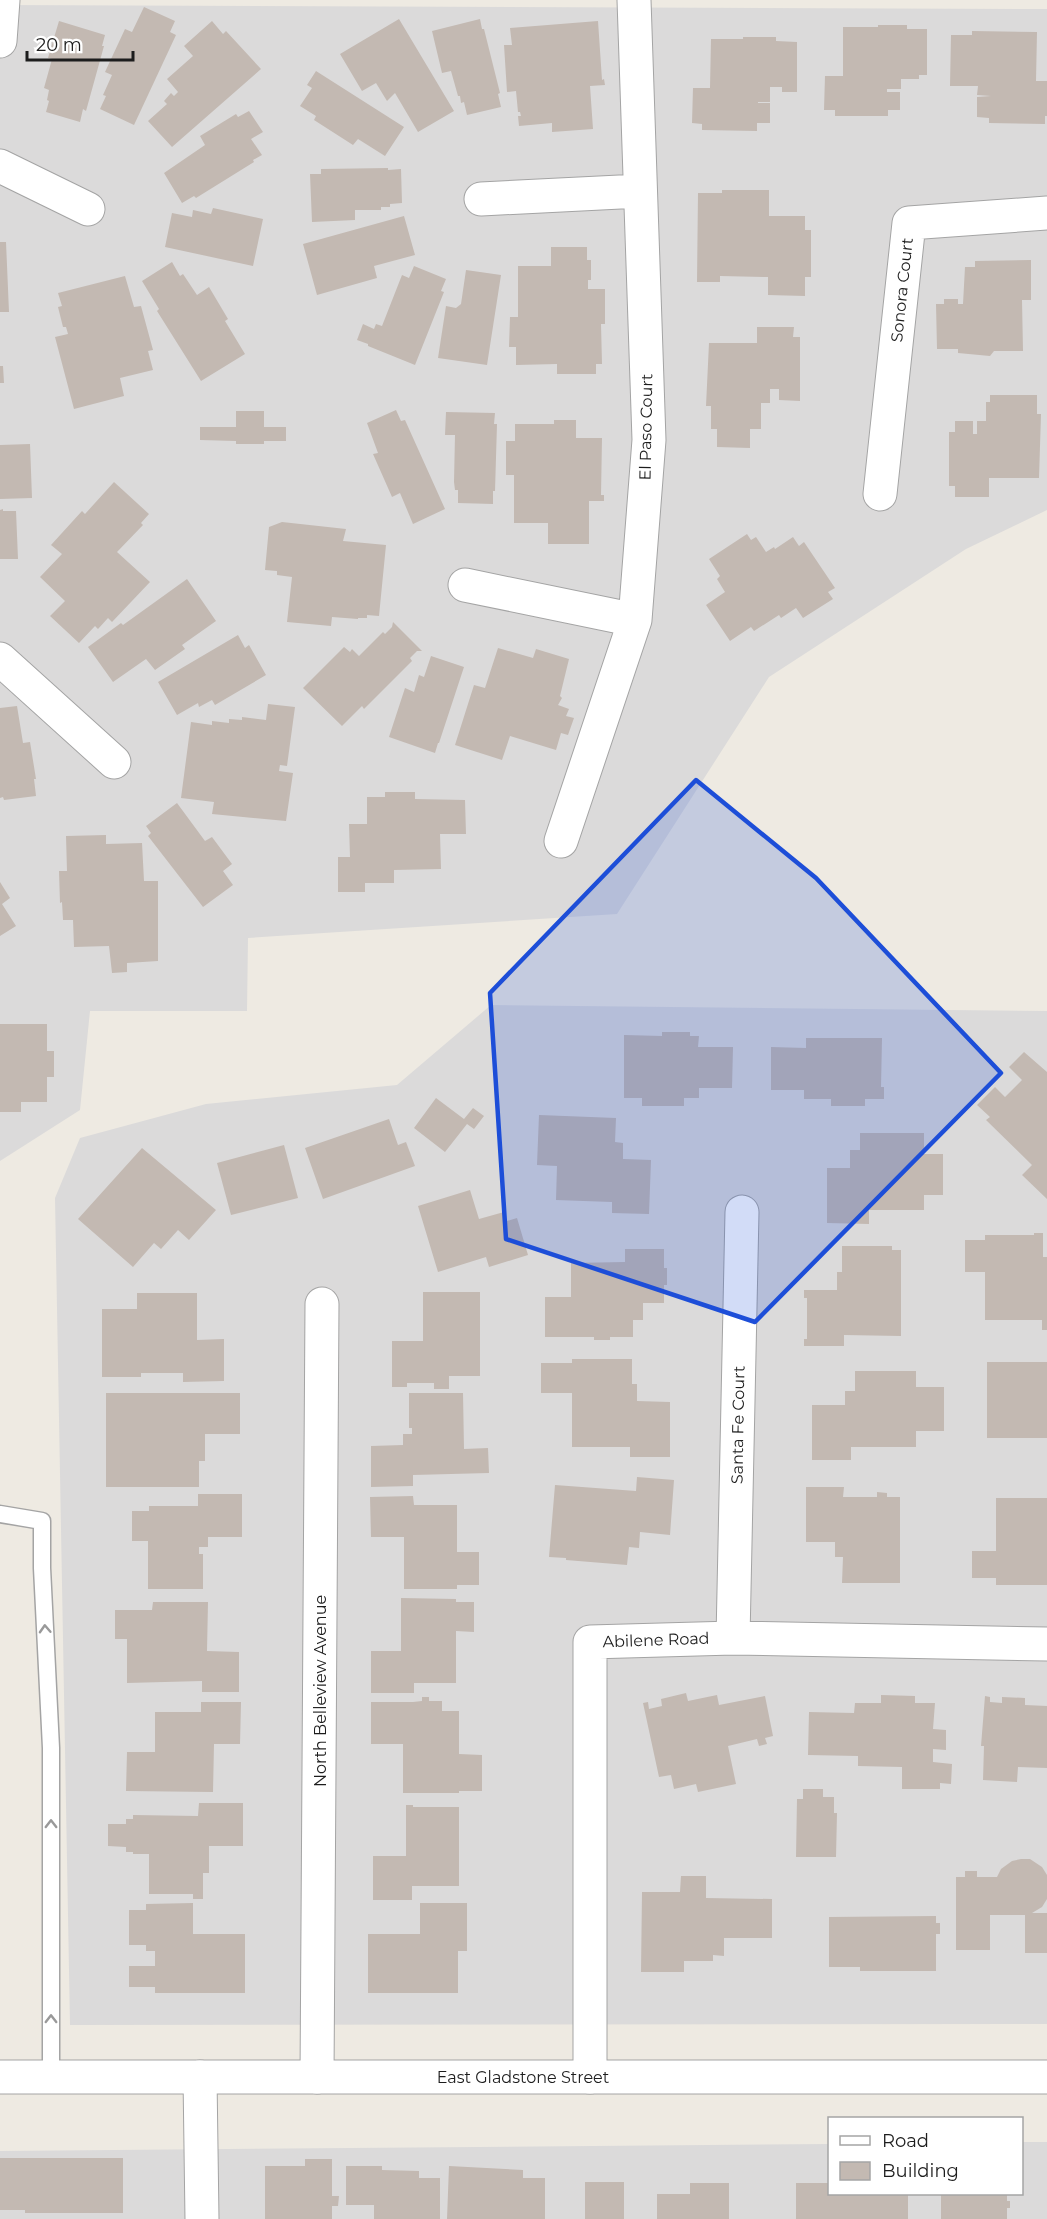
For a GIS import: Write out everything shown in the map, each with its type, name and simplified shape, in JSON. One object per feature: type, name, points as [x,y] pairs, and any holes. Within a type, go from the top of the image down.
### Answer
[{"type":"street","points":[[0,41],[3,0]]},
{"type":"street","name":"El Paso Court","points":[[561,841],[635,620],[649,440],[634,0]]},
{"type":"street","points":[[0,166],[88,209]]},
{"type":"street","points":[[481,199],[640,191]]},
{"type":"street","name":"Sonora Court","points":[[880,494],[909,223],[1047,213]]},
{"type":"street","points":[[465,585],[635,620]]},
{"type":"street","points":[[0,659],[114,762]]},
{"type":"street","name":"Santa Fe Court","points":[[733,1638],[742,1212]]},
{"type":"street","name":"North Belleview Avenue","points":[[317,2077],[322,1305]]},
{"type":"street","name":"Abilene Road","points":[[590,2077],[590,1642],[733,1638],[1047,1644]]},
{"type":"street","name":"East Gladstone Street","points":[[0,2077],[1047,2077]]},
{"type":"street","points":[[200,2077],[202,2219]]},
{"type":"lane","points":[[0,1514],[42,1521],[42,1568],[51,1748],[51,2077]]},
{"type":"highlighted area","points":[[696,780],[816,878],[1001,1073],[755,1322],[506,1239],[490,993]]},
{"type":"shaded area","points":[[0,5],[1047,9],[1047,510],[966,549],[769,677],[617,914],[248,938],[247,1011],[90,1011],[80,1110],[0,1161]]},
{"type":"shaded area","points":[[491,1005],[1047,1011],[1047,2024],[70,2025],[55,1198],[80,1138],[206,1104],[397,1085]]},
{"type":"shaded area","points":[[1023,2142],[1047,2142],[1047,2219],[0,2219],[0,2151],[828,2144],[828,2195],[1023,2195]]},
{"type":"building","points":[[144,7],[175,21],[170,32],[176,35],[134,125],[100,109],[106,96],[103,95],[112,75],[105,72],[125,29],[132,32]]},
{"type":"building","points":[[399,19],[454,111],[418,132],[395,93],[387,101],[376,83],[362,91],[340,54]]},
{"type":"building","points":[[480,19],[500,93],[498,94],[501,107],[467,115],[464,102],[461,103],[460,96],[458,96],[451,71],[442,73],[432,31]]},
{"type":"building","points":[[59,21],[105,35],[86,111],[83,109],[80,122],[46,112],[49,90],[44,88],[52,59],[48,58]]},
{"type":"building","points":[[212,21],[223,34],[226,31],[261,69],[172,147],[148,121],[167,104],[164,101],[171,93],[174,96],[178,92],[167,79],[193,56],[184,46]]},
{"type":"building","points":[[598,21],[602,80],[604,79],[605,85],[590,86],[593,129],[552,132],[552,123],[519,126],[518,116],[521,116],[518,112],[516,91],[507,92],[504,45],[512,45],[510,28]]},
{"type":"building","points":[[878,25],[907,25],[907,29],[927,29],[927,75],[919,75],[919,79],[901,79],[901,89],[887,89],[887,92],[900,92],[900,110],[888,110],[888,116],[835,116],[835,110],[824,110],[825,76],[843,76],[843,27],[878,27]]},
{"type":"building","points":[[972,31],[1037,32],[1036,81],[1047,81],[1045,124],[989,123],[989,118],[977,117],[977,97],[991,96],[977,95],[978,86],[950,86],[951,35],[972,35]]},
{"type":"building","points":[[743,37],[776,37],[776,41],[797,42],[797,92],[782,92],[782,87],[770,87],[770,102],[758,103],[770,103],[770,123],[757,123],[757,131],[702,130],[702,124],[692,123],[693,88],[710,88],[711,39],[743,39]]},
{"type":"building","points":[[316,71],[404,127],[385,156],[358,139],[353,145],[314,120],[316,116],[300,106],[312,88],[307,85]]},
{"type":"building","points":[[249,111],[263,132],[251,139],[262,155],[196,198],[194,196],[182,203],[164,173],[205,145],[200,136],[236,114],[238,117]]},
{"type":"building","points":[[388,168],[388,170],[401,169],[402,203],[381,207],[381,210],[355,210],[355,220],[312,222],[310,174],[321,174],[321,169]]},
{"type":"building","points":[[722,190],[769,190],[769,216],[805,216],[805,230],[811,230],[811,277],[805,277],[805,296],[768,295],[768,277],[720,276],[720,282],[697,282],[698,193],[722,193]]},
{"type":"building","points":[[213,208],[263,219],[253,266],[165,247],[172,213],[192,217],[193,210],[211,214]]},
{"type":"building","points":[[404,216],[415,255],[374,266],[377,278],[317,295],[303,244]]},
{"type":"building","points":[[0,242],[6,242],[9,312],[0,312]]},
{"type":"building","points":[[551,247],[587,247],[587,260],[591,260],[591,280],[588,280],[588,289],[605,289],[605,324],[601,324],[602,364],[596,364],[596,374],[557,374],[557,364],[516,365],[516,347],[509,347],[510,317],[518,317],[518,266],[551,266]]},
{"type":"building","points":[[1031,260],[1031,300],[1022,300],[1023,351],[994,351],[990,356],[958,353],[958,349],[937,349],[936,304],[944,304],[944,299],[958,299],[958,304],[963,304],[965,267],[975,267],[975,261]]},
{"type":"building","points":[[172,262],[180,276],[183,274],[197,295],[209,287],[228,319],[225,321],[245,354],[201,381],[157,311],[159,309],[142,281]]},
{"type":"building","points":[[414,266],[446,279],[441,291],[444,292],[415,365],[357,340],[363,324],[374,329],[376,324],[382,326],[402,275],[409,278]]},
{"type":"building","points":[[466,270],[501,275],[487,365],[438,358],[446,306],[456,308],[461,304]]},
{"type":"building","points":[[125,276],[134,307],[141,306],[153,350],[148,351],[153,370],[120,378],[124,396],[74,409],[55,337],[68,334],[66,327],[63,327],[58,307],[62,306],[58,293]]},
{"type":"building","points":[[757,327],[794,327],[793,337],[800,337],[800,401],[779,400],[779,389],[770,389],[770,403],[761,403],[761,429],[750,429],[750,448],[717,447],[717,429],[711,429],[711,406],[706,406],[709,343],[757,343]]},
{"type":"building","points":[[0,366],[3,366],[4,383],[0,383]]},
{"type":"building","points":[[990,395],[1037,395],[1037,414],[1041,414],[1039,478],[989,478],[989,497],[955,497],[955,486],[949,486],[949,432],[955,432],[955,421],[973,421],[973,434],[977,434],[977,421],[986,421],[986,402],[990,402]]},
{"type":"building","points":[[396,410],[401,421],[405,420],[445,509],[413,524],[400,493],[392,497],[373,454],[378,453],[367,423]]},
{"type":"building","points":[[236,411],[264,411],[264,427],[286,427],[286,441],[236,444],[236,441],[200,440],[200,427],[236,427]]},
{"type":"building","points":[[446,412],[495,413],[494,424],[497,424],[493,504],[458,503],[458,490],[455,490],[454,482],[455,435],[445,435]]},
{"type":"building","points":[[554,420],[576,420],[576,438],[602,438],[601,495],[604,495],[604,501],[589,501],[589,544],[548,544],[548,523],[514,523],[514,475],[506,475],[506,441],[515,441],[515,424],[554,424]]},
{"type":"building","points":[[30,444],[32,498],[0,499],[0,445]]},
{"type":"building","points":[[114,482],[149,514],[141,523],[143,525],[117,552],[150,582],[112,622],[108,618],[98,629],[95,626],[79,643],[50,616],[65,601],[40,577],[62,554],[51,545],[82,511],[85,514]]},
{"type":"building","points":[[3,509],[3,511],[16,511],[18,559],[0,559],[0,510]]},
{"type":"building","points":[[282,522],[346,529],[343,541],[386,545],[379,616],[367,615],[367,618],[358,619],[332,617],[331,626],[287,622],[292,577],[277,575],[277,571],[265,570],[269,527]]},
{"type":"building","points":[[747,534],[751,540],[756,537],[766,552],[793,537],[799,546],[804,542],[835,588],[828,592],[833,599],[803,618],[796,608],[781,618],[779,615],[754,631],[751,627],[730,641],[706,605],[725,592],[717,579],[720,576],[709,559]]},
{"type":"building","points":[[187,579],[216,621],[182,645],[185,649],[155,670],[146,659],[113,682],[88,647]]},
{"type":"building","points":[[393,622],[422,651],[417,651],[410,658],[412,661],[364,709],[362,706],[342,726],[303,688],[344,647],[350,652],[352,649],[359,656],[383,632],[385,634],[392,627]]},
{"type":"building","points":[[238,635],[245,648],[249,645],[266,675],[215,705],[212,700],[199,707],[198,703],[177,715],[158,682]]},
{"type":"building","points":[[498,648],[533,658],[536,649],[569,659],[560,696],[562,698],[558,705],[569,709],[566,716],[574,718],[568,735],[561,733],[556,750],[510,736],[502,760],[455,745],[474,685],[485,688]]},
{"type":"building","points":[[431,656],[464,667],[435,753],[389,737],[405,688],[414,692],[419,675],[424,677]]},
{"type":"building","points":[[268,704],[295,707],[287,766],[280,765],[279,771],[293,773],[286,821],[212,814],[214,802],[181,798],[191,722],[212,725],[212,721],[229,723],[229,719],[242,720],[242,717],[266,720]]},
{"type":"building","points":[[17,706],[23,743],[30,742],[36,779],[34,779],[36,796],[4,800],[3,797],[0,798],[0,708]]},
{"type":"building","points":[[385,792],[415,792],[415,799],[465,800],[466,834],[440,834],[441,869],[394,870],[394,883],[365,883],[365,892],[338,892],[338,857],[350,857],[349,824],[367,824],[367,797],[385,797]]},
{"type":"building","points":[[177,803],[205,841],[212,837],[232,864],[223,871],[233,885],[203,907],[148,836],[151,833],[146,826]]},
{"type":"building","points":[[106,835],[106,844],[142,843],[144,881],[158,881],[158,961],[127,963],[127,972],[112,973],[109,946],[74,947],[73,920],[63,920],[62,902],[60,903],[59,871],[67,871],[66,836]]},
{"type":"building","points":[[0,882],[10,898],[2,904],[16,926],[0,936]]},
{"type":"building","points":[[0,1024],[47,1024],[47,1051],[54,1051],[54,1077],[47,1077],[47,1102],[21,1102],[21,1112],[0,1112]]},
{"type":"building","points":[[662,1032],[690,1032],[690,1036],[699,1036],[698,1047],[733,1047],[732,1088],[699,1088],[699,1098],[684,1098],[684,1106],[642,1106],[642,1098],[624,1098],[624,1035],[662,1036]]},
{"type":"building","points":[[806,1038],[882,1038],[881,1087],[884,1087],[884,1099],[865,1099],[865,1106],[831,1106],[831,1099],[804,1099],[804,1090],[771,1090],[771,1047],[806,1048]]},
{"type":"building","points":[[1024,1052],[1047,1072],[1047,1199],[1022,1175],[1032,1165],[986,1120],[990,1117],[977,1105],[995,1087],[1005,1097],[1022,1080],[1009,1067]]},
{"type":"building","points":[[436,1098],[464,1119],[473,1108],[484,1116],[474,1129],[467,1124],[445,1152],[414,1128]]},
{"type":"building","points":[[539,1115],[616,1118],[615,1142],[623,1143],[623,1159],[651,1160],[649,1214],[612,1213],[612,1202],[556,1200],[557,1166],[537,1165]]},
{"type":"building","points":[[389,1119],[398,1145],[406,1142],[415,1166],[323,1199],[305,1148]]},
{"type":"building","points":[[860,1133],[924,1133],[924,1154],[943,1154],[943,1195],[924,1195],[924,1210],[869,1210],[869,1224],[827,1223],[827,1168],[850,1168],[850,1150],[860,1150]]},
{"type":"building","points":[[284,1145],[298,1198],[231,1215],[217,1163]]},
{"type":"building","points":[[142,1148],[216,1210],[189,1240],[178,1230],[161,1249],[154,1243],[133,1267],[78,1219]]},
{"type":"building","points":[[470,1190],[479,1219],[504,1212],[507,1221],[517,1218],[528,1255],[489,1267],[486,1257],[438,1272],[418,1206]]},
{"type":"building","points":[[1034,1233],[1043,1233],[1043,1257],[1047,1257],[1047,1330],[1042,1330],[1042,1320],[985,1320],[985,1272],[965,1272],[965,1240],[985,1240],[985,1235],[1034,1235]]},
{"type":"building","points":[[842,1246],[892,1246],[892,1250],[901,1250],[901,1336],[844,1335],[844,1346],[804,1346],[804,1339],[807,1339],[807,1298],[804,1298],[804,1290],[837,1290],[837,1272],[842,1272]]},
{"type":"building","points":[[625,1249],[664,1249],[667,1285],[664,1285],[664,1303],[643,1303],[643,1320],[633,1320],[633,1337],[594,1340],[594,1337],[545,1337],[545,1297],[571,1297],[571,1263],[625,1262]]},
{"type":"building","points":[[423,1292],[480,1292],[480,1376],[449,1376],[449,1389],[434,1389],[434,1383],[407,1383],[407,1387],[392,1387],[392,1341],[423,1341]]},
{"type":"building","points":[[137,1293],[197,1293],[197,1340],[224,1339],[224,1381],[183,1382],[183,1373],[141,1373],[141,1377],[102,1377],[102,1309],[137,1309]]},
{"type":"building","points":[[572,1359],[632,1359],[632,1384],[637,1384],[637,1401],[670,1402],[670,1457],[630,1457],[630,1447],[572,1447],[572,1393],[541,1393],[541,1363],[572,1363]]},
{"type":"building","points":[[987,1362],[1047,1362],[1047,1438],[987,1438]]},
{"type":"building","points":[[855,1371],[916,1371],[916,1387],[944,1387],[944,1431],[916,1431],[916,1447],[851,1447],[851,1460],[812,1460],[812,1405],[845,1405],[845,1391],[855,1391]]},
{"type":"building","points":[[106,1393],[240,1393],[240,1434],[205,1434],[205,1461],[199,1461],[199,1487],[106,1487]]},
{"type":"building","points":[[409,1393],[463,1393],[464,1449],[488,1448],[489,1473],[413,1475],[413,1486],[371,1487],[371,1446],[403,1445],[403,1434],[412,1434],[412,1428],[409,1428]]},
{"type":"building","points":[[637,1477],[674,1480],[670,1535],[640,1532],[639,1548],[629,1547],[627,1565],[549,1557],[555,1485],[636,1491]]},
{"type":"building","points":[[806,1487],[844,1487],[843,1497],[877,1497],[877,1492],[887,1493],[887,1497],[900,1497],[900,1583],[842,1583],[843,1557],[835,1557],[835,1542],[806,1542]]},
{"type":"building","points":[[198,1494],[242,1494],[242,1537],[208,1537],[208,1547],[199,1547],[199,1554],[203,1554],[203,1589],[148,1589],[148,1541],[132,1541],[132,1511],[149,1511],[149,1506],[198,1506]]},
{"type":"building","points":[[413,1496],[414,1505],[457,1505],[457,1552],[479,1552],[479,1585],[457,1585],[457,1589],[404,1589],[404,1537],[371,1537],[370,1497]]},
{"type":"building","points":[[996,1498],[1047,1498],[1047,1585],[996,1585],[996,1578],[972,1578],[972,1551],[996,1551]]},
{"type":"building","points":[[401,1598],[456,1599],[456,1602],[474,1602],[474,1632],[456,1631],[456,1683],[414,1683],[414,1693],[371,1693],[371,1651],[401,1651]]},
{"type":"building","points":[[153,1602],[208,1602],[207,1651],[239,1652],[239,1692],[202,1692],[202,1681],[127,1683],[127,1639],[115,1639],[115,1610],[152,1610]]},
{"type":"building","points":[[686,1693],[688,1701],[717,1695],[719,1705],[765,1696],[773,1736],[765,1738],[767,1744],[759,1746],[757,1739],[728,1746],[736,1784],[698,1792],[696,1784],[674,1789],[671,1775],[659,1777],[643,1703],[648,1702],[649,1709],[662,1706],[661,1699]]},
{"type":"building","points":[[881,1695],[915,1696],[915,1703],[935,1703],[933,1729],[946,1730],[946,1750],[933,1749],[933,1762],[952,1764],[951,1784],[940,1783],[940,1789],[902,1789],[902,1767],[858,1766],[858,1756],[808,1755],[809,1712],[854,1713],[855,1703],[881,1703]]},
{"type":"building","points":[[985,1696],[990,1697],[990,1702],[1002,1703],[1002,1697],[1025,1698],[1025,1705],[1047,1706],[1047,1768],[1018,1767],[1017,1782],[983,1780],[984,1746],[981,1746]]},
{"type":"building","points":[[422,1697],[429,1697],[429,1701],[442,1701],[442,1711],[459,1711],[459,1754],[482,1755],[482,1791],[403,1793],[403,1744],[371,1744],[371,1702],[413,1702],[422,1701]]},
{"type":"building","points":[[201,1702],[241,1702],[240,1744],[214,1744],[213,1792],[126,1791],[127,1752],[155,1752],[155,1712],[201,1712]]},
{"type":"building","points":[[803,1789],[823,1789],[823,1797],[834,1797],[834,1813],[837,1813],[836,1857],[796,1857],[797,1799],[803,1799]]},
{"type":"building","points":[[199,1803],[243,1803],[243,1846],[209,1846],[209,1873],[203,1873],[203,1899],[193,1899],[193,1894],[149,1894],[149,1854],[133,1854],[133,1852],[126,1852],[126,1847],[108,1846],[108,1824],[126,1824],[126,1819],[133,1819],[133,1815],[198,1816]]},
{"type":"building","points":[[406,1805],[459,1807],[459,1886],[412,1886],[412,1900],[373,1900],[373,1856],[406,1856]]},
{"type":"building","points":[[1030,1859],[1042,1867],[1047,1875],[1047,1899],[1042,1907],[1032,1913],[1047,1913],[1047,1953],[1025,1953],[1025,1915],[990,1915],[990,1950],[956,1950],[956,1877],[965,1877],[965,1871],[977,1871],[977,1877],[997,1877],[1001,1869],[1012,1861]]},
{"type":"building","points":[[681,1876],[706,1876],[706,1898],[772,1899],[772,1938],[724,1938],[724,1956],[713,1955],[713,1961],[684,1961],[684,1972],[641,1972],[642,1892],[680,1892]]},
{"type":"building","points":[[193,1903],[193,1934],[245,1934],[245,1993],[155,1993],[155,1987],[129,1987],[129,1966],[155,1966],[155,1951],[146,1951],[146,1945],[129,1945],[129,1910],[146,1910],[146,1904]]},
{"type":"building","points":[[420,1903],[467,1903],[467,1951],[458,1951],[458,1993],[368,1993],[368,1934],[420,1934]]},
{"type":"building","points":[[936,1916],[936,1923],[940,1923],[940,1934],[936,1934],[936,1971],[860,1971],[860,1967],[829,1967],[829,1917]]},
{"type":"building","points":[[0,2158],[123,2158],[123,2213],[25,2213],[25,2210],[0,2210]]},
{"type":"building","points":[[305,2159],[332,2159],[332,2196],[339,2196],[338,2206],[332,2206],[332,2219],[265,2219],[265,2166],[305,2166]]},
{"type":"building","points":[[346,2166],[382,2166],[382,2170],[419,2171],[419,2178],[440,2178],[440,2219],[374,2219],[374,2205],[346,2205]]},
{"type":"building","points":[[449,2166],[523,2170],[523,2178],[545,2178],[545,2219],[447,2219]]},
{"type":"building","points":[[585,2182],[624,2182],[624,2219],[585,2219]]},
{"type":"building","points":[[690,2183],[729,2183],[729,2219],[657,2219],[657,2194],[690,2194]]},
{"type":"building","points":[[796,2183],[828,2183],[828,2195],[908,2195],[908,2219],[796,2219]]},
{"type":"building","points":[[941,2195],[1007,2195],[1007,2201],[1010,2201],[1010,2208],[1007,2208],[1007,2219],[941,2219]]}]
